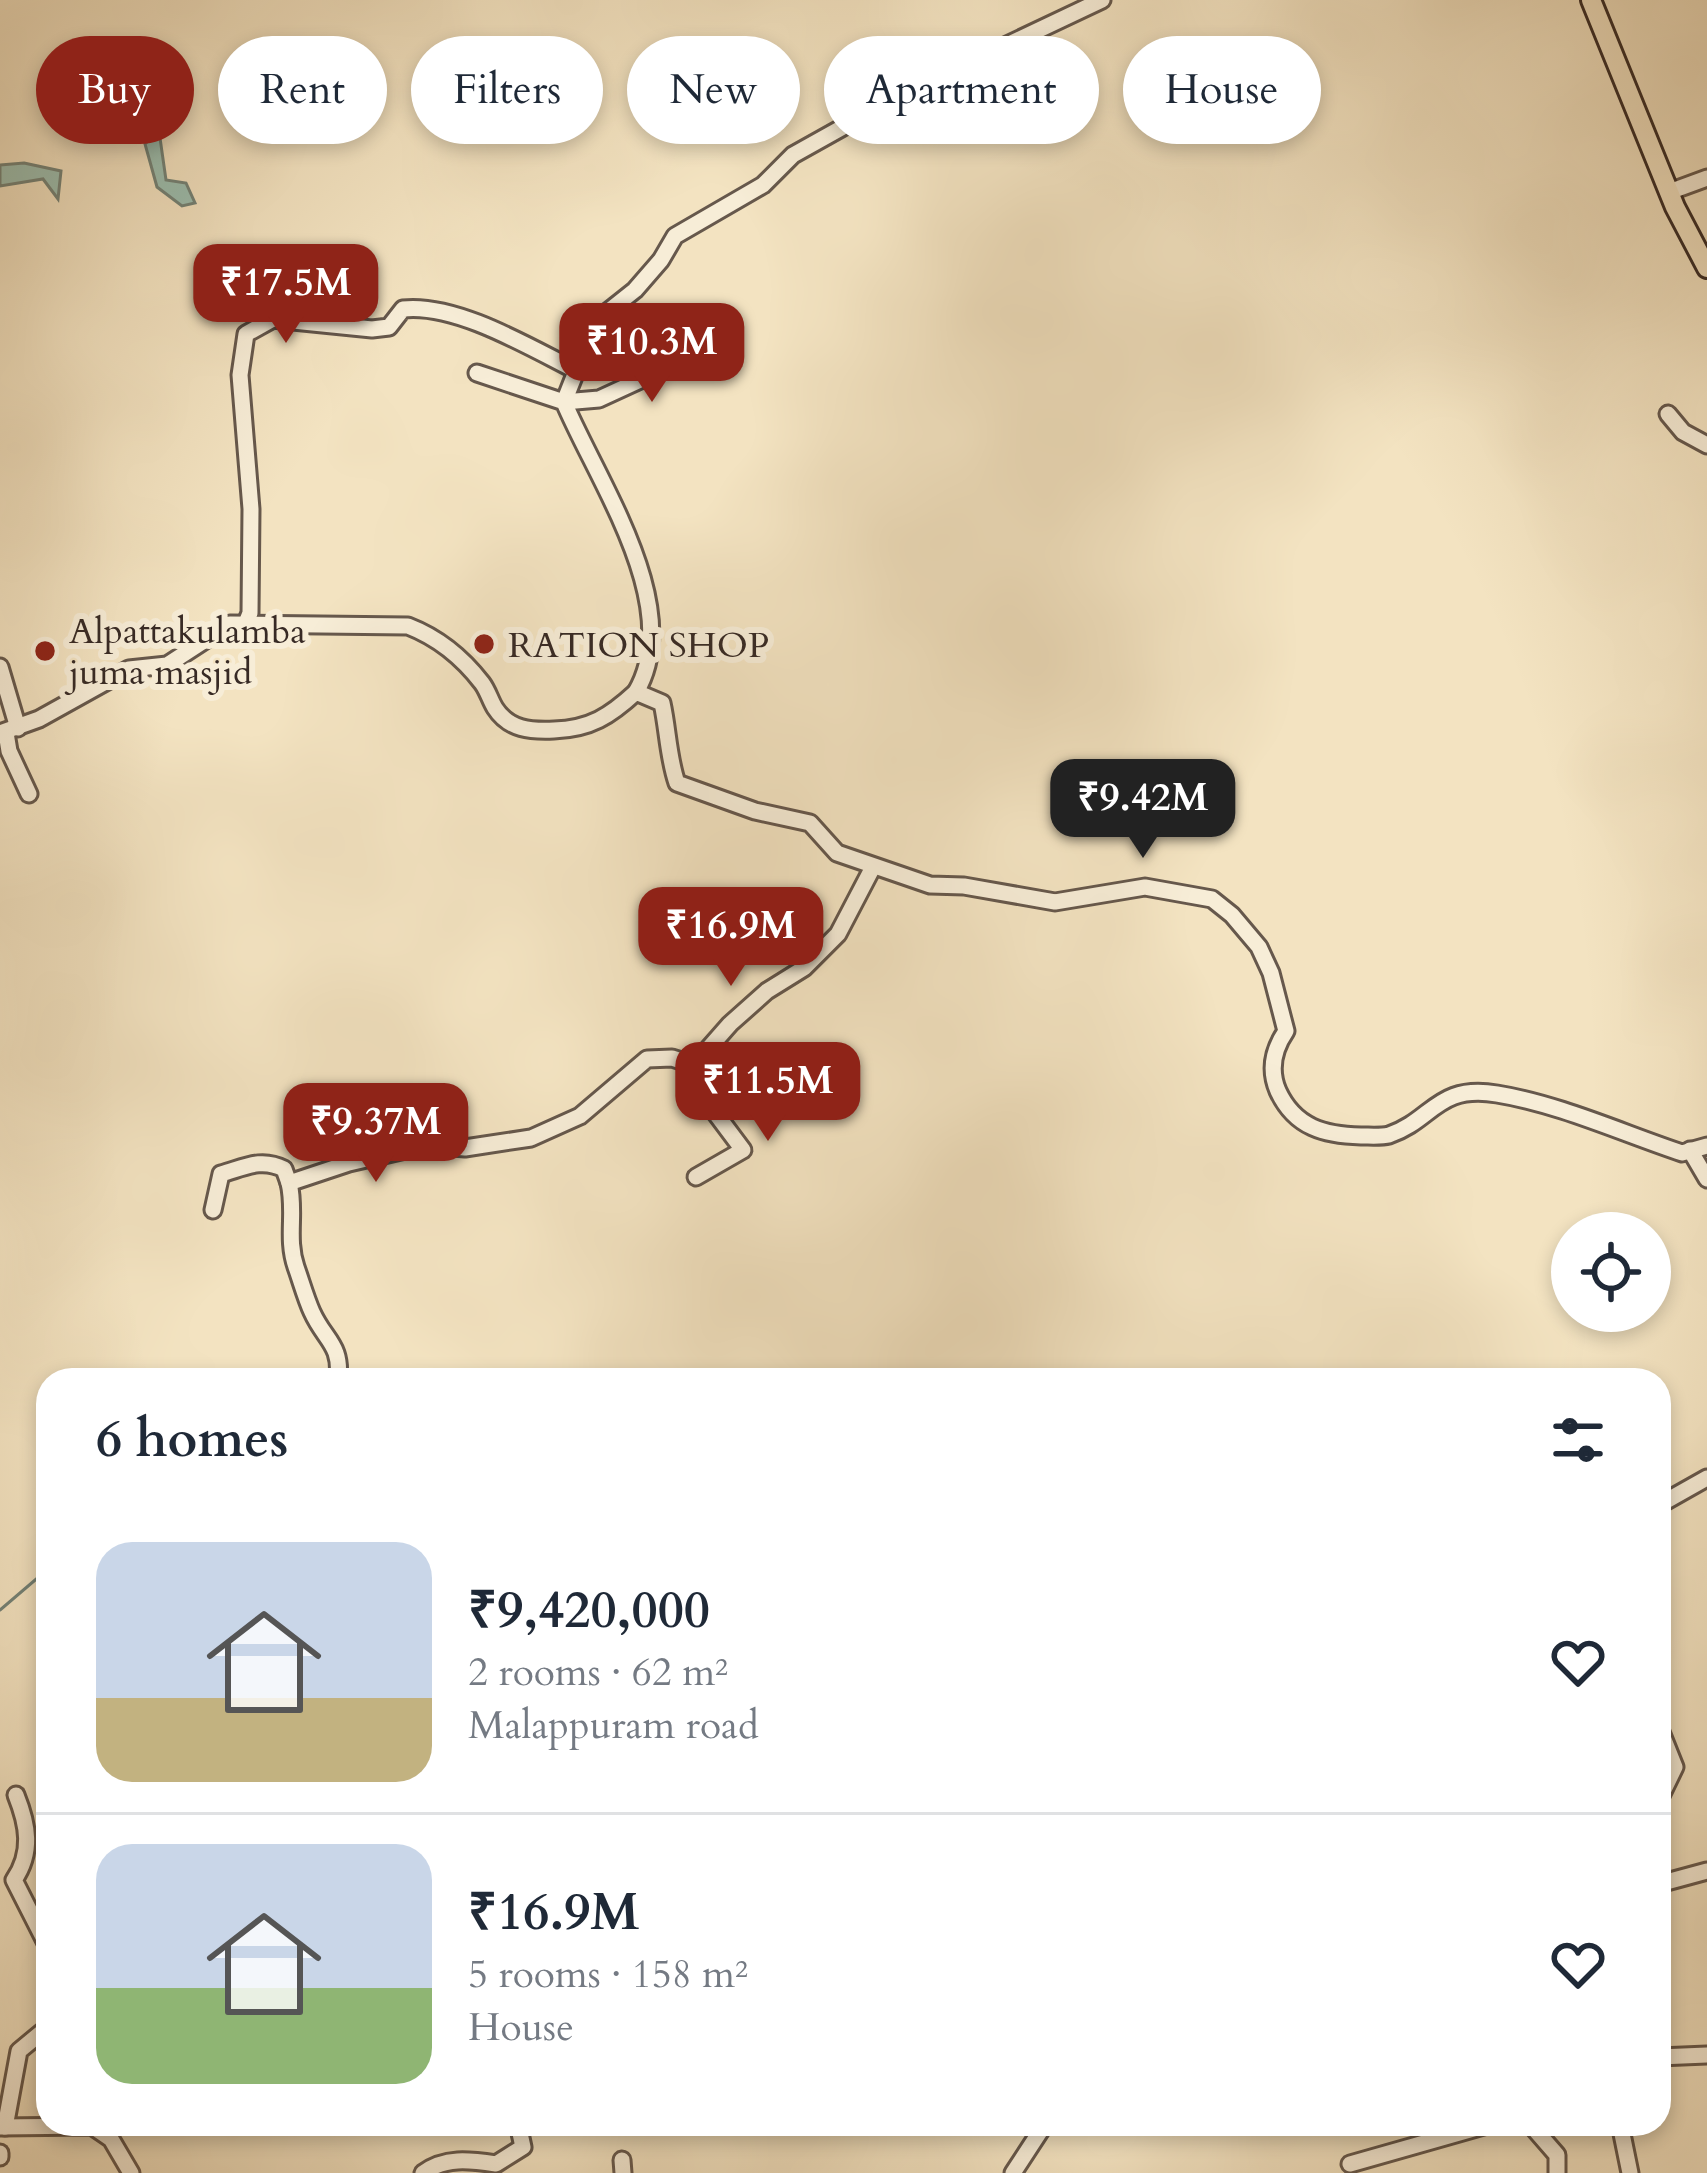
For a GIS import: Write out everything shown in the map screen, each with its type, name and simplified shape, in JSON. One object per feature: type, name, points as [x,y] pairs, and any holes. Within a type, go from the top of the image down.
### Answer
[{"type":"main road","points":[[1591,0],[1669,192],[1707,268]]},
{"type":"street","points":[[1030,36],[1102,0]]},
{"type":"street","points":[[8,731],[129,669],[167,664],[203,638],[230,624],[246,623],[408,626],[459,656],[487,688],[495,709],[534,732],[573,731],[612,714],[636,692],[646,674],[649,624],[641,564],[564,402],[596,321],[634,290],[675,236],[764,185],[793,155],[824,138]]},
{"type":"street","points":[[1669,192],[1707,178]]},
{"type":"street","points":[[246,623],[251,509],[240,375],[246,334],[273,319],[389,327],[403,309],[428,306],[577,371]]},
{"type":"street","points":[[477,374],[564,402],[599,400],[725,341]]},
{"type":"street","points":[[1667,414],[1684,432],[1707,445]]},
{"type":"street","points":[[0,667],[8,751],[29,794]]},
{"type":"street","points":[[636,692],[662,703],[668,759],[677,783],[755,811],[810,823],[837,853],[873,867],[930,885],[1055,902],[1145,886],[1212,899],[1259,947],[1270,973],[1286,1031],[1276,1046],[1272,1071],[1278,1091],[1291,1112],[1327,1135],[1387,1136],[1438,1101],[1461,1094],[1494,1093],[1682,1153],[1699,1148],[1707,1179]]},
{"type":"street","points":[[696,1177],[743,1150],[690,1078],[694,1065],[730,1024],[767,991],[804,968],[838,934],[873,867]]},
{"type":"street","points":[[289,1184],[349,1163],[427,1145],[465,1148],[531,1138],[580,1116],[647,1059],[672,1058],[694,1065]]},
{"type":"street","points":[[213,1210],[220,1174],[257,1162],[284,1169],[294,1206],[289,1230],[296,1267],[311,1312],[340,1358],[339,1368]]},
{"type":"street","points":[[1671,1498],[1707,1478]]},
{"type":"street","points":[[16,1795],[28,1849],[14,1880],[36,1923]]},
{"type":"street","points":[[1671,1876],[1707,1871]]},
{"type":"street","points":[[36,2037],[19,2051],[3,2127],[36,2128]]},
{"type":"street","points":[[1671,2056],[1707,2055]]},
{"type":"street","points":[[107,2136],[130,2173]]},
{"type":"street","points":[[423,2173],[437,2163],[496,2164],[523,2147],[521,2136]]},
{"type":"street","points":[[1013,2173],[1037,2136]]},
{"type":"street","points":[[1350,2164],[1449,2136]]},
{"type":"street","points":[[1540,2136],[1557,2155],[1557,2173]]},
{"type":"street","points":[[1622,2136],[1630,2173]]},
{"type":"shaded area","points":[[145,144],[161,144],[166,180],[186,183],[195,203],[182,206],[157,187]]},
{"type":"shaded area","points":[[24,163],[61,171],[58,199],[43,179],[0,186],[0,165]]},
{"type":"waterway","points":[[0,1610],[36,1579]]},
{"type":"place","name":"RATION SHOP","points":[[484,644]]},
{"type":"place","name":"Alpattakulamba juma masjid","points":[[45,651]]}]
